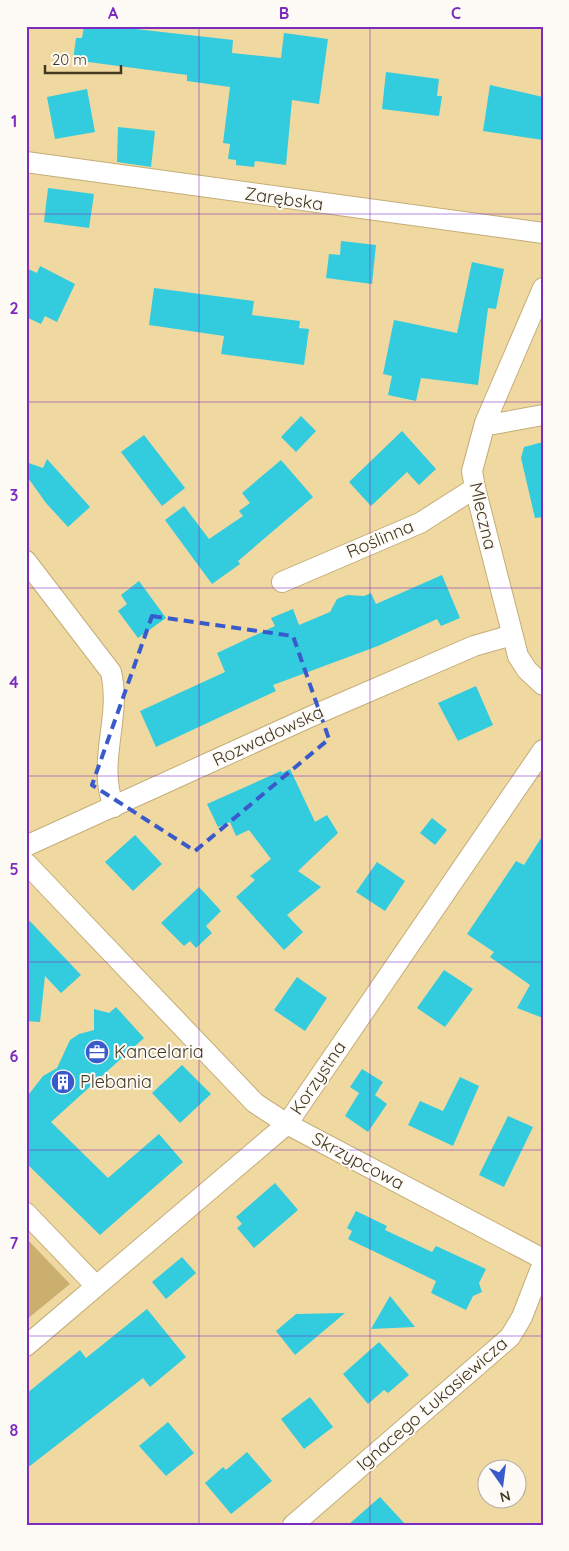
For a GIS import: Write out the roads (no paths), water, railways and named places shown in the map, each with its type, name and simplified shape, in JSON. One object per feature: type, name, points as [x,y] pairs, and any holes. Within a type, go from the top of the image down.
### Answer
[{"type":"street","name":"Zarębska","points":[[26,162],[543,233]]},
{"type":"street","name":"Mleczna","points":[[543,288],[485,423],[472,471],[518,656],[527,670],[543,685]]},
{"type":"street","points":[[485,423],[494,424],[543,415]]},
{"type":"street","name":"Roślinna","points":[[282,582],[420,523],[475,488]]},
{"type":"street","points":[[26,561],[111,672],[115,694],[115,709],[107,773],[108,791],[114,807]]},
{"type":"street","name":"Rozwadowska","points":[[26,846],[312,716],[474,646],[512,635]]},
{"type":"street","name":"Korzystna","points":[[26,1346],[287,1124],[543,750]]},
{"type":"street","name":"Skrzypcowa","points":[[26,863],[255,1103],[287,1124],[543,1259]]},
{"type":"street","points":[[26,1213],[96,1286]]},
{"type":"street","name":"Ignacego Łukasiewicza","points":[[293,1525],[510,1337],[522,1317],[543,1264]]},
{"type":"place","name":"Kancelaria","points":[[97,1052]]},
{"type":"place","name":"Plebania","points":[[63,1082]]}]
